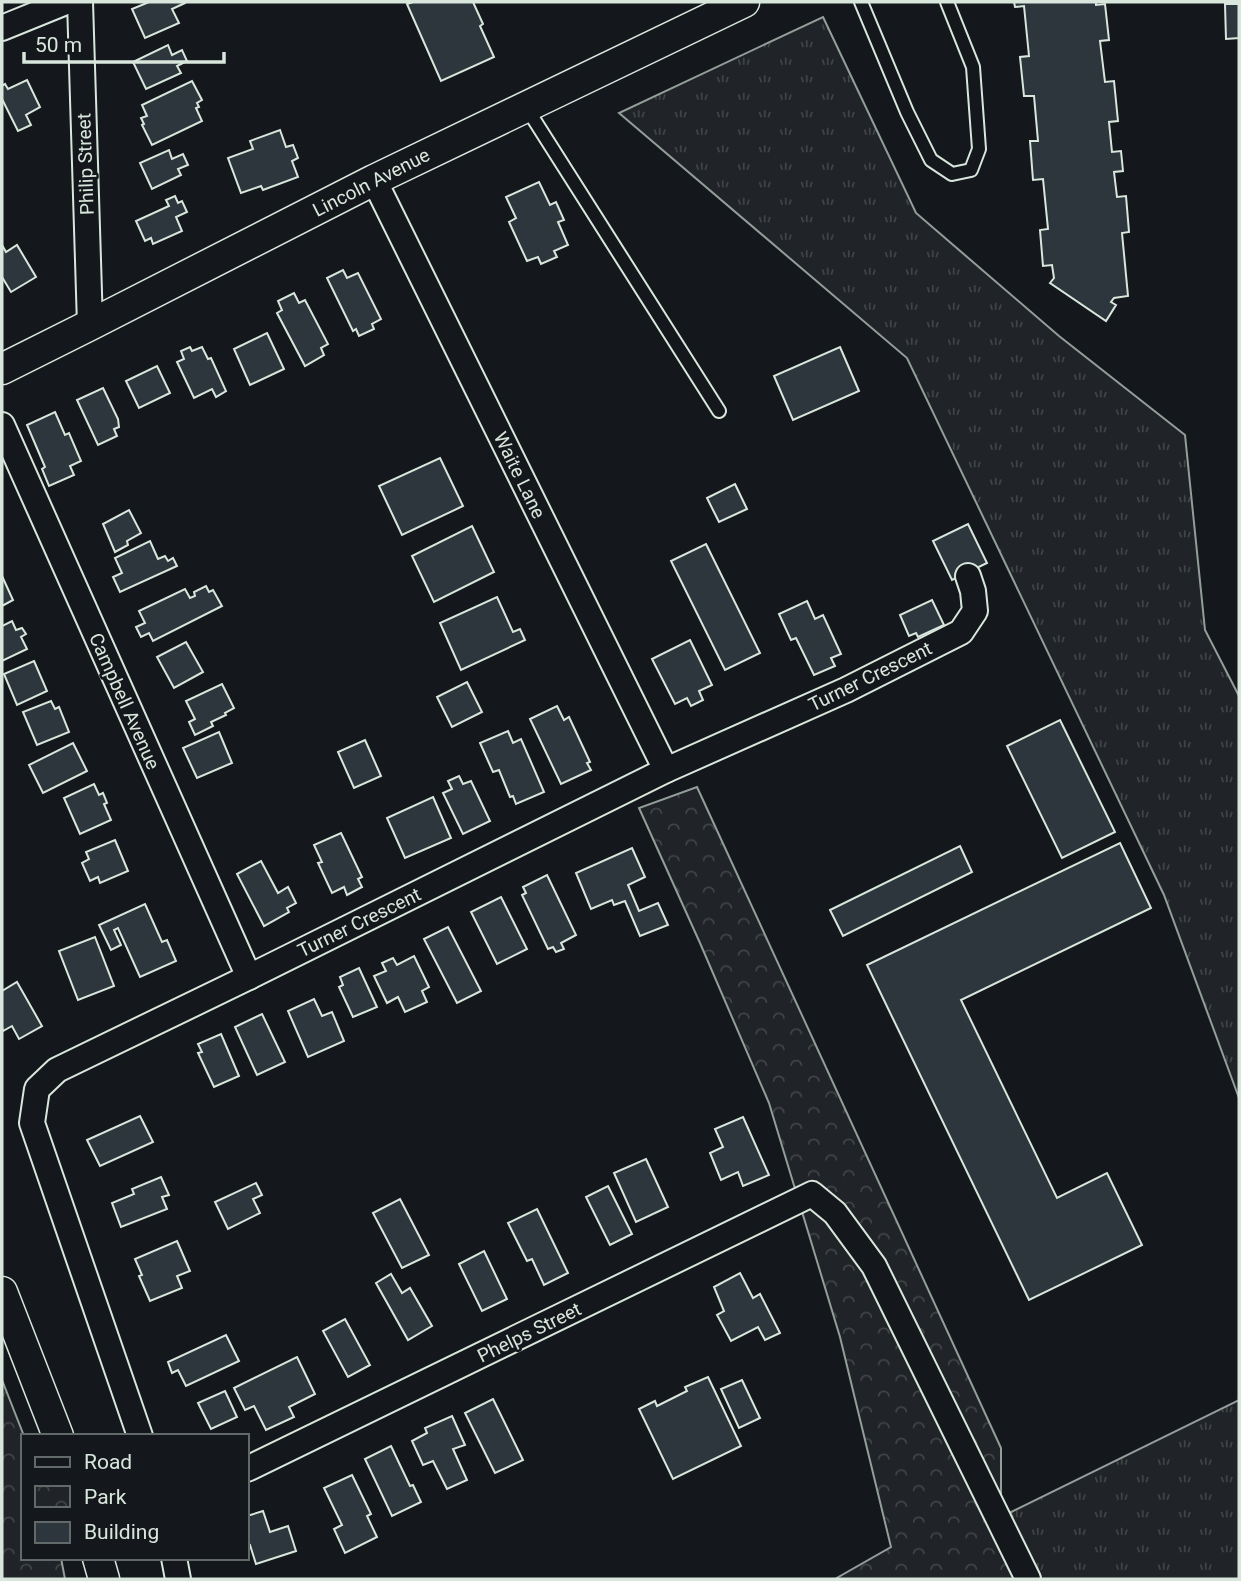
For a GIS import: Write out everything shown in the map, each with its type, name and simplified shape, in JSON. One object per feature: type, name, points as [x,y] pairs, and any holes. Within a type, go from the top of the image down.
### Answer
[{"type":"street","points":[[2,27],[66,2]]},
{"type":"street","name":"Philip Street","points":[[80,2],[90,326]]},
{"type":"street","name":"Lincoln Avenue","points":[[2,369],[374,180],[744,2]]},
{"type":"street","name":"Waite Lane","points":[[374,180],[666,770]]},
{"type":"street","name":"Campbell Avenue","points":[[2,425],[249,977]]},
{"type":"street","name":"Turner Crescent","points":[[139,1434],[32,1123],[37,1089],[57,1070],[666,770],[846,690],[961,632],[975,611],[968,576]]},
{"type":"street","name":"Phelps Street","points":[[248,1469],[812,1194],[835,1213],[874,1266],[1028,1579]]},
{"type":"street","points":[[2,1292],[57,1434]]},
{"type":"street","points":[[99,1560],[104,1579]]},
{"type":"street","points":[[174,1560],[178,1579]]},
{"type":"lane","points":[[861,2],[907,112],[931,160],[952,174],[971,170],[979,149],[973,67],[947,2]]},
{"type":"lane","points":[[526,106],[719,411]]},
{"type":"green space","points":[[823,17],[916,213],[1059,336],[1185,435],[1205,630],[1239,696],[1239,1098],[1164,895],[907,358],[619,113]]},
{"type":"green space","points":[[697,787],[1001,1448],[1001,1517],[1029,1579],[835,1579],[891,1547],[840,1337],[769,1103],[639,808]]},
{"type":"green space","points":[[2,1380],[23,1434],[21,1434],[21,1560],[61,1560],[65,1579],[2,1579]]},
{"type":"green space","points":[[1239,1400],[1239,1579],[1029,1579],[1001,1517]]},
{"type":"building","points":[[149,2],[185,2],[172,9],[179,23],[145,38],[132,9]]},
{"type":"building","points":[[473,2],[494,57],[441,81],[407,4]]},
{"type":"building","points":[[1014,2],[1105,4],[1109,40],[1100,41],[1105,82],[1114,81],[1118,121],[1109,122],[1112,152],[1121,151],[1123,171],[1114,172],[1117,197],[1126,196],[1129,232],[1122,233],[1128,296],[1114,298],[1111,302],[1116,305],[1106,321],[1050,283],[1054,278],[1052,265],[1043,266],[1040,230],[1048,229],[1043,179],[1033,180],[1030,141],[1038,141],[1034,96],[1024,96],[1020,57],[1029,56],[1024,6],[1015,7]]},
{"type":"building","points":[[1225,4],[1239,4],[1239,38],[1226,39]]},
{"type":"building","points":[[168,45],[172,55],[182,50],[187,61],[177,66],[181,73],[146,89],[133,62]]},
{"type":"building","points":[[27,80],[40,107],[26,115],[31,125],[18,131],[2,99],[2,86],[5,84],[8,89]]},
{"type":"building","points":[[192,81],[202,100],[197,103],[199,107],[196,108],[202,121],[152,145],[142,125],[144,124],[141,118],[147,116],[142,105]]},
{"type":"building","points":[[280,130],[286,147],[293,145],[298,158],[292,161],[298,177],[263,190],[261,186],[241,193],[228,158],[253,149],[250,141]]},
{"type":"building","points":[[169,150],[172,159],[183,154],[188,165],[178,169],[181,175],[152,189],[140,163]]},
{"type":"building","points":[[539,182],[550,205],[556,202],[564,220],[558,222],[568,245],[554,251],[557,257],[541,264],[538,257],[527,261],[509,222],[516,218],[506,197]]},
{"type":"building","points":[[175,196],[178,203],[182,201],[187,212],[176,217],[182,231],[153,244],[151,238],[145,241],[136,221],[169,206],[166,200]]},
{"type":"building","points":[[2,245],[6,252],[17,245],[36,277],[11,292],[2,277]]},
{"type":"building","points":[[343,270],[347,278],[358,273],[381,319],[372,324],[374,329],[359,336],[356,329],[353,331],[327,278]]},
{"type":"building","points":[[294,293],[299,303],[305,300],[328,344],[321,348],[324,355],[305,366],[277,313],[282,310],[278,301]]},
{"type":"building","points":[[267,333],[284,369],[250,385],[234,349]]},
{"type":"building","points":[[190,347],[192,351],[202,347],[208,359],[211,358],[226,391],[216,397],[212,389],[194,398],[177,362],[184,359],[181,351]]},
{"type":"building","points":[[840,347],[859,391],[793,420],[774,376]]},
{"type":"building","points":[[157,366],[170,393],[139,408],[126,381]]},
{"type":"building","points":[[103,388],[118,419],[119,427],[114,429],[117,436],[98,445],[77,400]]},
{"type":"building","points":[[55,412],[65,435],[69,433],[81,461],[70,466],[74,475],[49,486],[42,469],[45,467],[27,425]]},
{"type":"building","points":[[440,458],[463,506],[402,535],[379,486]]},
{"type":"building","points":[[735,484],[747,509],[719,522],[707,498]]},
{"type":"building","points":[[129,510],[141,533],[115,552],[103,524]]},
{"type":"building","points":[[968,524],[987,563],[952,580],[933,541]]},
{"type":"building","points":[[472,526],[494,572],[434,602],[412,556]]},
{"type":"building","points":[[150,541],[158,559],[165,556],[168,561],[173,558],[177,566],[120,592],[113,577],[122,573],[115,558]]},
{"type":"building","points":[[706,544],[760,653],[725,670],[671,561]]},
{"type":"building","points":[[2,576],[13,600],[2,606]]},
{"type":"building","points":[[206,586],[209,592],[213,590],[222,606],[153,641],[149,633],[141,637],[136,627],[145,623],[139,611],[185,589],[190,598],[195,596],[194,592]]},
{"type":"building","points":[[497,597],[513,632],[520,629],[525,640],[461,670],[440,623]]},
{"type":"building","points":[[932,600],[944,625],[918,637],[916,633],[909,636],[900,615]]},
{"type":"building","points":[[807,601],[815,619],[823,615],[841,654],[831,658],[835,666],[814,675],[796,638],[791,640],[779,614]]},
{"type":"building","points":[[12,621],[16,630],[22,628],[26,634],[21,637],[27,649],[2,661],[2,626]]},
{"type":"building","points":[[690,640],[712,685],[699,691],[703,700],[691,706],[687,698],[675,704],[652,659]]},
{"type":"building","points":[[186,642],[203,672],[174,688],[157,657]]},
{"type":"building","points":[[34,661],[47,691],[17,705],[4,674]]},
{"type":"building","points":[[467,682],[482,712],[452,727],[437,697]]},
{"type":"building","points":[[222,684],[234,708],[211,722],[213,726],[195,735],[189,722],[195,719],[186,701]]},
{"type":"building","points":[[51,701],[55,709],[59,707],[69,732],[37,745],[23,712]]},
{"type":"building","points":[[557,706],[564,720],[569,717],[590,762],[587,763],[591,770],[561,784],[530,719]]},
{"type":"building","points":[[1060,720],[1115,832],[1062,858],[1007,746]]},
{"type":"building","points":[[508,731],[513,743],[521,739],[544,792],[516,804],[513,796],[510,797],[499,770],[493,772],[480,743]]},
{"type":"building","points":[[219,732],[232,763],[197,778],[183,748]]},
{"type":"building","points":[[365,740],[381,776],[354,788],[338,752]]},
{"type":"building","points":[[73,743],[87,771],[43,793],[29,765]]},
{"type":"building","points":[[459,776],[463,784],[471,781],[490,821],[463,834],[443,793],[452,789],[448,781]]},
{"type":"building","points":[[94,784],[99,795],[103,793],[107,803],[104,804],[111,820],[80,834],[64,798]]},
{"type":"building","points":[[433,797],[451,838],[405,858],[387,818]]},
{"type":"building","points":[[341,833],[362,877],[358,879],[362,887],[347,895],[344,887],[332,893],[318,863],[322,862],[314,845]]},
{"type":"building","points":[[115,840],[128,871],[100,883],[98,877],[90,881],[82,863],[89,859],[86,852]]},
{"type":"building","points":[[1120,843],[1151,908],[961,1000],[1057,1198],[1107,1173],[1142,1245],[1029,1300],[867,965]]},
{"type":"building","points":[[960,846],[972,872],[843,936],[830,910]]},
{"type":"building","points":[[632,848],[645,877],[628,885],[639,911],[658,903],[668,925],[640,936],[625,901],[614,905],[612,900],[591,909],[576,873]]},
{"type":"building","points":[[261,861],[278,893],[288,887],[296,903],[287,908],[289,912],[264,926],[237,874]]},
{"type":"building","points":[[547,875],[576,935],[561,943],[564,949],[556,952],[553,947],[548,949],[522,895],[526,893],[523,887]]},
{"type":"building","points":[[501,897],[527,949],[497,964],[471,912]]},
{"type":"building","points":[[145,904],[162,942],[167,940],[176,961],[140,977],[118,928],[114,930],[121,945],[111,950],[99,925]]},
{"type":"building","points":[[448,927],[481,991],[457,1003],[424,939]]},
{"type":"building","points":[[95,937],[114,986],[78,1000],[59,951]]},
{"type":"building","points":[[414,956],[429,987],[422,991],[427,1002],[405,1012],[398,997],[387,1003],[374,976],[386,971],[382,963],[393,958],[397,965]]},
{"type":"building","points":[[359,968],[377,1007],[353,1017],[339,987],[343,985],[340,977]]},
{"type":"building","points":[[17,982],[42,1026],[19,1039],[12,1026],[3,1031],[2,1027],[2,991]]},
{"type":"building","points":[[314,999],[322,1016],[332,1012],[344,1041],[308,1057],[288,1011]]},
{"type":"building","points":[[262,1014],[285,1062],[257,1075],[235,1027]]},
{"type":"building","points":[[221,1034],[239,1076],[214,1087],[198,1053],[202,1052],[198,1044]]},
{"type":"building","points":[[140,1116],[153,1142],[100,1166],[87,1140]]},
{"type":"building","points":[[743,1117],[769,1175],[743,1186],[738,1172],[721,1180],[710,1153],[723,1147],[715,1129]]},
{"type":"building","points":[[646,1159],[668,1207],[636,1222],[614,1173]]},
{"type":"building","points":[[161,1177],[169,1195],[162,1197],[167,1209],[121,1227],[112,1203],[134,1194],[132,1189]]},
{"type":"building","points":[[256,1183],[262,1195],[253,1199],[260,1213],[228,1229],[215,1202]]},
{"type":"building","points":[[608,1186],[632,1234],[610,1245],[586,1197]]},
{"type":"building","points":[[400,1199],[429,1255],[402,1268],[373,1213]]},
{"type":"building","points":[[537,1209],[568,1273],[544,1285],[532,1259],[527,1261],[508,1223]]},
{"type":"building","points":[[177,1241],[190,1271],[177,1276],[182,1288],[150,1301],[135,1259]]},
{"type":"building","points":[[484,1251],[507,1299],[482,1311],[459,1264]]},
{"type":"building","points":[[740,1273],[753,1298],[760,1294],[780,1333],[765,1340],[758,1327],[731,1341],[717,1315],[724,1311],[714,1287]]},
{"type":"building","points":[[391,1274],[402,1293],[410,1288],[432,1326],[408,1340],[376,1283]]},
{"type":"building","points":[[345,1319],[370,1365],[348,1377],[323,1331]]},
{"type":"building","points":[[226,1335],[239,1361],[186,1386],[178,1370],[172,1373],[168,1362]]},
{"type":"building","points":[[297,1357],[315,1394],[289,1407],[294,1417],[266,1430],[254,1406],[245,1410],[234,1388]]},
{"type":"building","points":[[708,1377],[741,1446],[673,1479],[639,1409],[655,1401],[657,1406],[687,1391],[685,1387]]},
{"type":"building","points":[[742,1380],[760,1418],[739,1428],[721,1389]]},
{"type":"building","points":[[225,1391],[237,1417],[211,1429],[198,1403]]},
{"type":"building","points":[[493,1399],[523,1460],[495,1473],[465,1413]]},
{"type":"building","points":[[452,1416],[465,1445],[453,1449],[467,1480],[447,1489],[433,1461],[423,1465],[412,1441],[427,1433],[425,1428]]},
{"type":"building","points":[[391,1446],[410,1486],[413,1485],[421,1502],[392,1516],[365,1459]]},
{"type":"building","points":[[352,1475],[371,1514],[367,1516],[377,1537],[345,1553],[334,1529],[342,1525],[324,1488]]},
{"type":"building","points":[[263,1511],[270,1532],[288,1526],[296,1551],[256,1564],[248,1546],[248,1516]]}]
